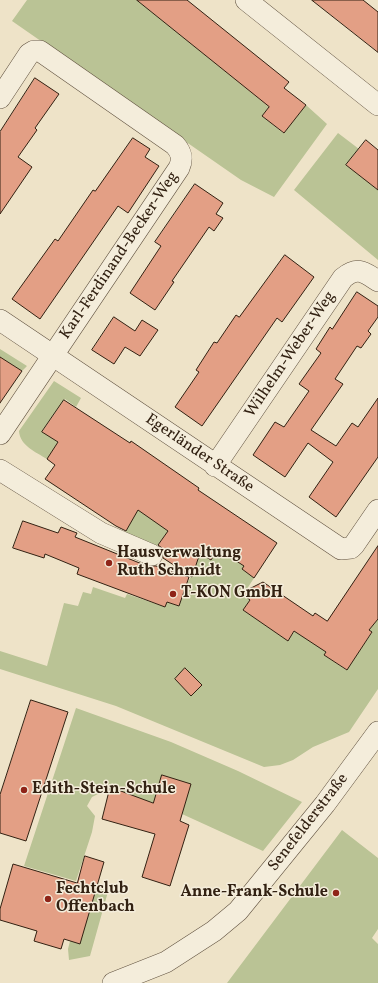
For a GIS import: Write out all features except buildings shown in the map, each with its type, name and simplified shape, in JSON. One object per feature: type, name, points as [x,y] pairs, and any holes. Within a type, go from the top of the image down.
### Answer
[{"type":"street","points":[[246,0],[378,105]]},
{"type":"street","name":"Karl-Ferdinand-Becker-Weg","points":[[0,98],[29,54],[34,51],[40,51],[175,145],[181,154],[182,161],[179,168],[53,356]]},
{"type":"street","name":"Wilhelm-Weber-Weg","points":[[215,466],[344,278],[351,272],[358,271],[366,273],[378,281]]},
{"type":"street","name":"Egerländer Straße","points":[[0,320],[215,466],[341,549],[346,549],[354,545],[378,510]]},
{"type":"street","points":[[0,434],[53,356]]},
{"type":"street","points":[[0,470],[101,533],[152,555]]},
{"type":"street","name":"Senefelderstraße","points":[[113,983],[166,962],[214,931],[238,910],[325,804],[378,732]]},
{"type":"green space","points":[[27,0],[137,0],[269,107],[262,116],[283,133],[306,105],[327,124],[274,197],[241,180],[12,21]]},
{"type":"green space","points":[[338,133],[359,149],[346,165],[378,190],[378,260],[294,190]]},
{"type":"green space","points":[[0,349],[27,366],[22,371],[0,357]]},
{"type":"green space","points":[[54,381],[81,398],[76,407],[65,399],[42,431],[58,442],[47,459],[25,445],[19,431]]},
{"type":"green space","points":[[149,494],[211,560],[218,549],[225,554],[229,550],[247,562],[242,569],[254,578],[243,595],[250,600],[243,610],[288,641],[307,612],[313,616],[300,635],[336,637],[324,655],[346,670],[372,633],[369,630],[375,622],[365,615],[378,601],[378,689],[349,732],[313,747],[293,760],[280,765],[264,767],[116,706],[0,669],[0,651],[47,666],[64,603],[78,606],[83,592],[91,594],[93,587],[125,598],[127,594],[165,607],[167,602],[179,606],[186,585],[192,575],[161,555],[172,540],[165,535],[154,550],[125,532],[130,523],[122,519],[117,527],[110,522],[122,501],[138,511]]},
{"type":"green space","points":[[76,708],[171,742],[238,771],[302,802],[263,851],[182,814],[110,788],[92,797],[87,806],[95,816],[92,832],[76,881],[24,866]]},
{"type":"green space","name":"Anne-Frank-Schule","points":[[342,830],[378,858],[378,929],[372,938],[378,944],[378,983],[227,983]]},
{"type":"green space","points":[[97,884],[109,888],[90,956],[69,960],[68,949],[70,941]]},
{"type":"place","name":"Hausverwaltung Ruth Schmidt","points":[[109,563]]},
{"type":"place","name":"T-KON GmbH","points":[[173,594]]},
{"type":"place","name":"Edith-Stein-Schule","points":[[24,790]]},
{"type":"place","name":"Anne-Frank-Schule","points":[[336,893]]},
{"type":"place","name":"Fechtclub Offenbach","points":[[48,899]]}]
